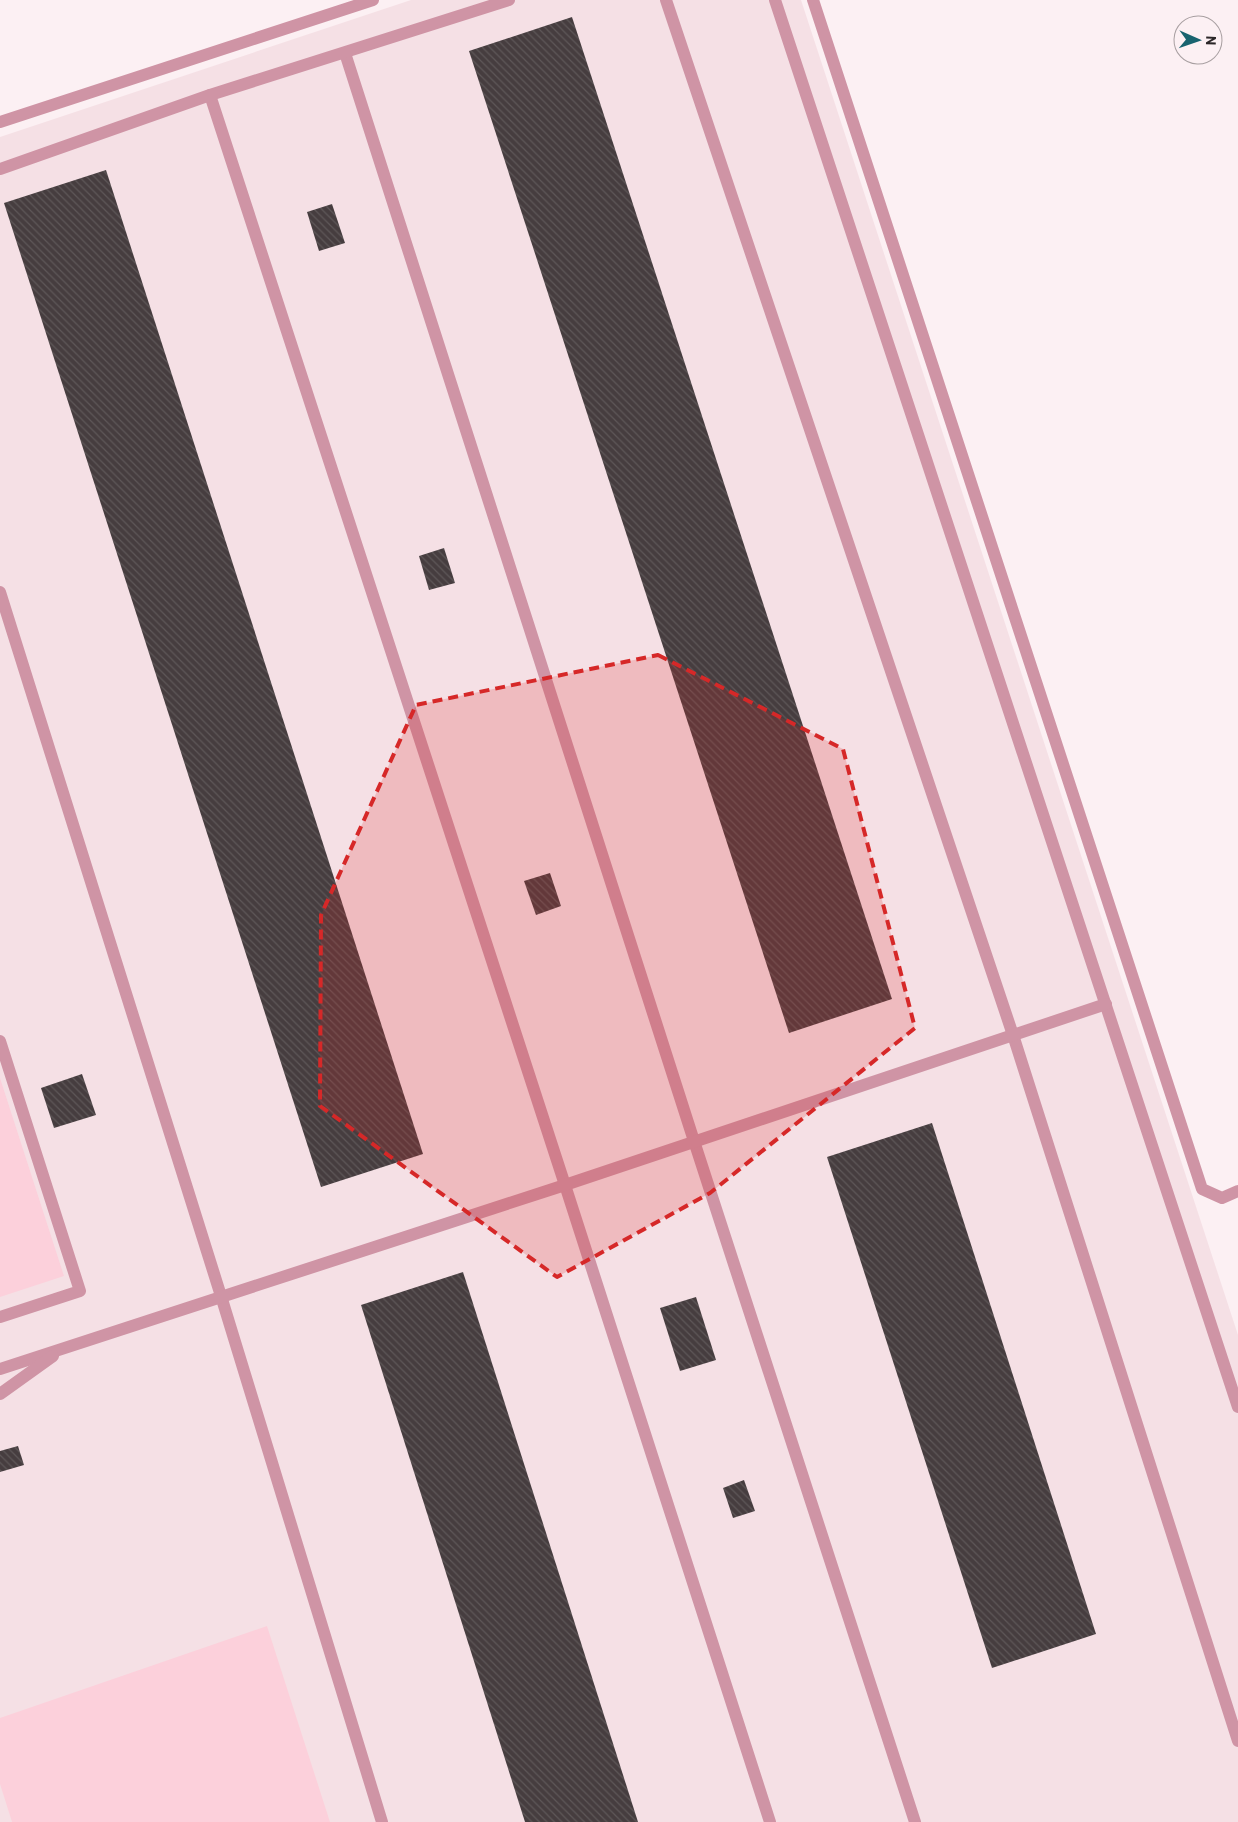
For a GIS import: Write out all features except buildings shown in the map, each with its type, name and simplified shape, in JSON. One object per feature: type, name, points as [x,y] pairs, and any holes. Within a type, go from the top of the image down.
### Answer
[{"type":"street","points":[[0,122],[373,0]]},
{"type":"street","points":[[0,169],[210,95],[509,0]]},
{"type":"street","points":[[666,0],[1013,1035],[1238,1741]]},
{"type":"street","points":[[775,0],[1238,1407]]},
{"type":"street","points":[[813,0],[1202,1189],[1222,1198],[1238,1191]]},
{"type":"street","points":[[345,53],[915,1822]]},
{"type":"street","points":[[210,95],[565,1184],[770,1822]]},
{"type":"street","points":[[0,592],[222,1296],[382,1822]]},
{"type":"street","points":[[0,1369],[1106,1004]]},
{"type":"street","points":[[0,1041],[80,1291],[0,1317]]},
{"type":"street","points":[[0,1394],[64,1348]]},
{"type":"highlighted area","points":[[658,655],[843,749],[915,1028],[710,1193],[557,1277],[320,1106],[321,915],[416,705]]},
{"type":"shaded area","points":[[411,0],[801,0],[1238,1335],[1238,1822],[0,1822],[0,137]]},
{"type":"shaded area","points":[[0,1078],[64,1276],[0,1297]]},
{"type":"shaded area","points":[[267,1626],[330,1822],[12,1822],[0,1784],[0,1718]]}]
